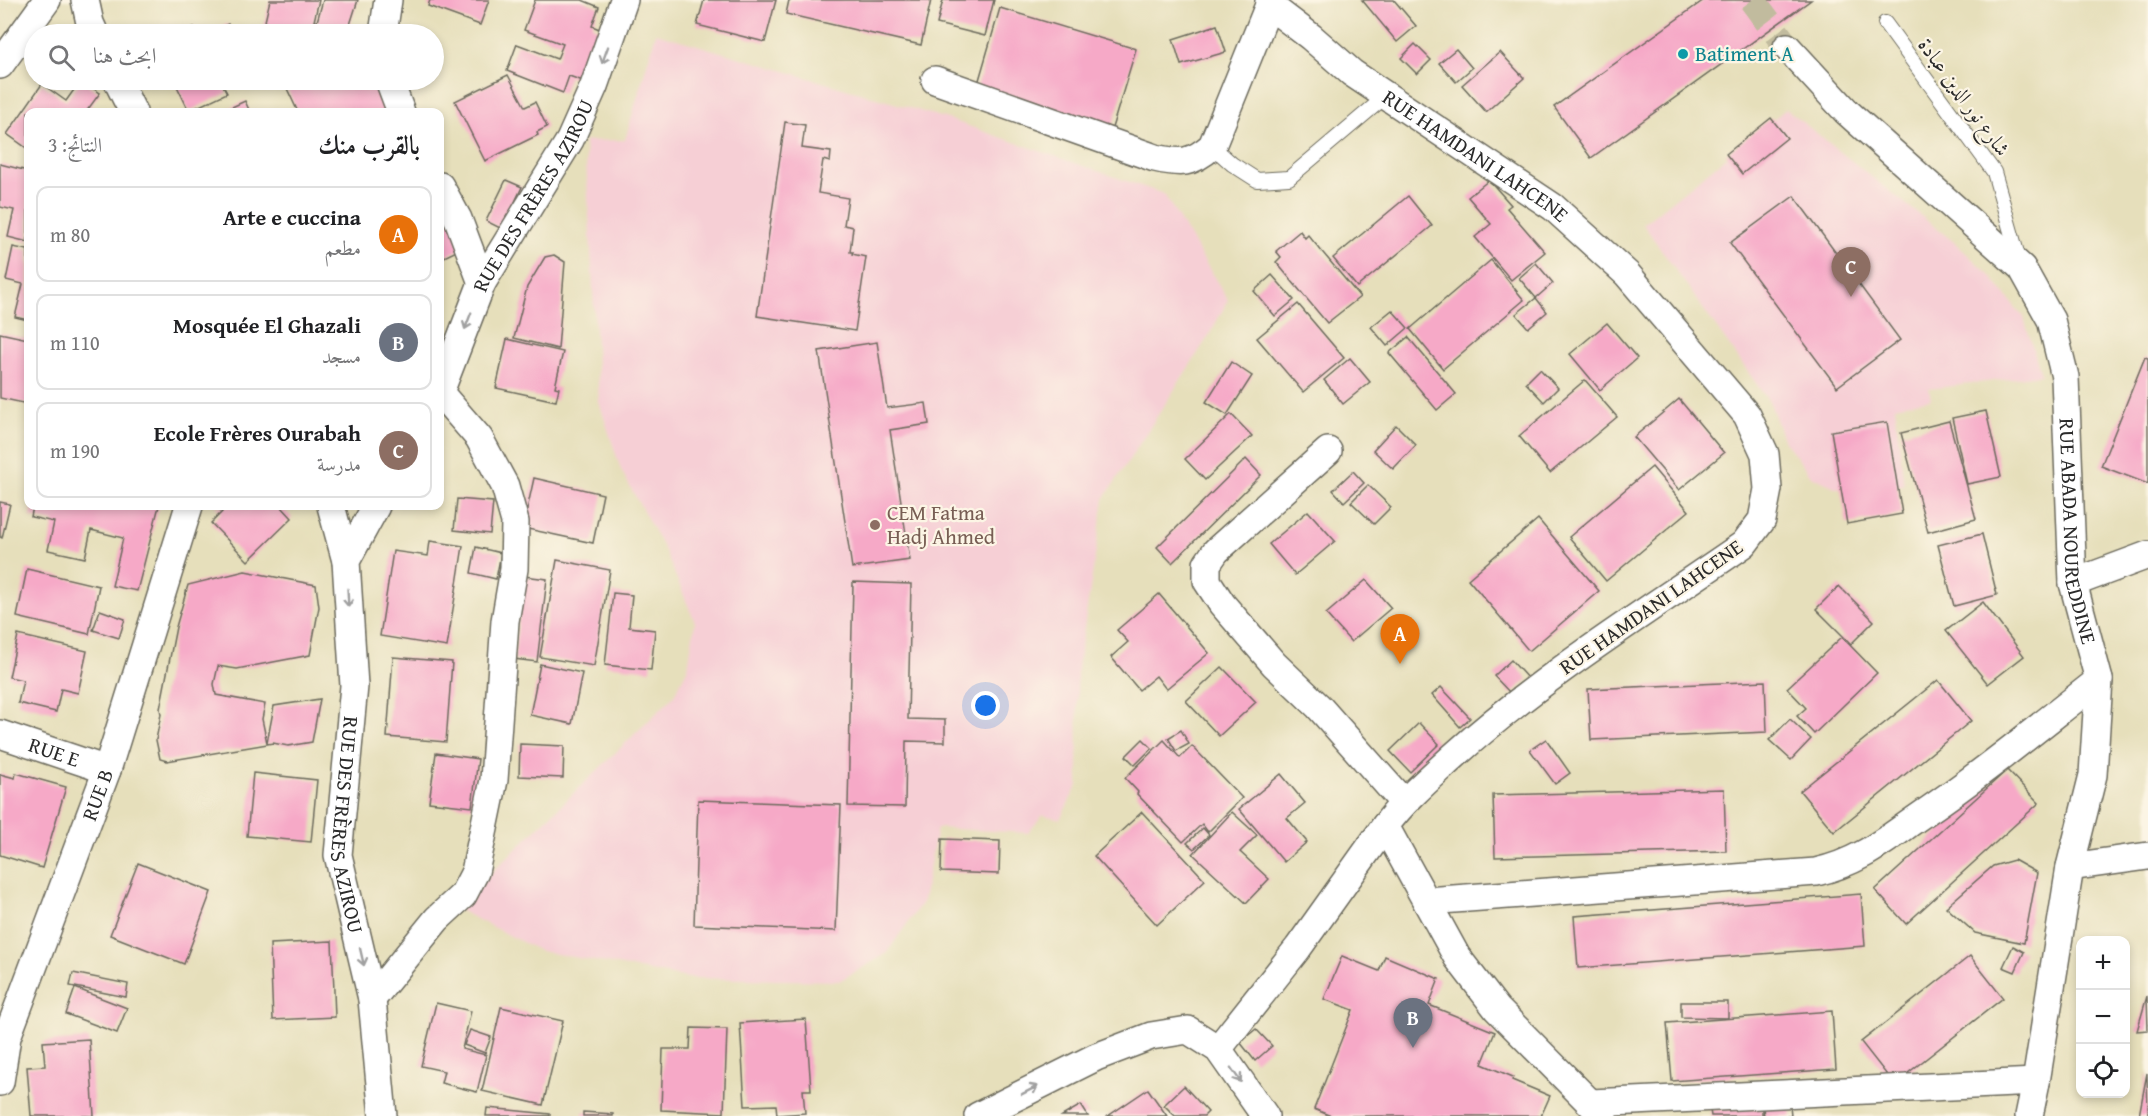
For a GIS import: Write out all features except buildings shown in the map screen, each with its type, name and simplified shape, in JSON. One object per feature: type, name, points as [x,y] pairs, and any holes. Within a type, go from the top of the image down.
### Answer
[{"type":"street","points":[[30,24],[47,0]]},
{"type":"street","points":[[85,0],[90,24]]},
{"type":"street","points":[[384,24],[388,0]]},
{"type":"street","name":"RUE DES FRÈRES AZIROU","points":[[444,383],[482,283],[570,140],[594,86],[624,0]]},
{"type":"street","points":[[935,80],[1166,161],[1176,163],[1199,158],[1212,146],[1269,2]]},
{"type":"street","name":"RUE HAMDANI LAHCENE","points":[[1218,1049],[1298,948],[1403,802],[1479,734],[1540,685],[1744,544],[1762,520],[1768,489],[1765,454],[1748,415],[1628,274],[1553,207],[1352,73],[1269,2]]},
{"type":"street","points":[[0,65],[24,32]]},
{"type":"street","name":"RUE ABADA NOUREDDINE","points":[[1787,47],[1847,112],[2022,268],[2051,320],[2066,377],[2073,583],[2099,680],[2093,775],[2070,867],[2029,1116]]},
{"type":"street","points":[[122,90],[131,108]]},
{"type":"street","points":[[393,90],[400,108]]},
{"type":"street","points":[[444,193],[458,219],[482,283]]},
{"type":"street","points":[[372,999],[437,919],[463,895],[475,872],[494,780],[505,621],[514,569],[516,522],[505,486],[479,438],[444,398]]},
{"type":"street","points":[[1328,451],[1216,551],[1207,564],[1208,581],[1222,604],[1274,664],[1319,707],[1403,802]]},
{"type":"street","name":"RUE B","points":[[0,1082],[7,1036],[107,770],[188,510]]},
{"type":"street","name":"RUE DES FRÈRES AZIROU","points":[[332,510],[346,561],[354,686],[338,855],[372,999],[383,1116]]},
{"type":"street","points":[[346,561],[374,510]]},
{"type":"street","points":[[2073,583],[2148,555]]},
{"type":"street","points":[[1427,901],[1816,872],[1839,867],[1863,856],[1947,798],[2099,680]]},
{"type":"street","name":"RUE E","points":[[0,734],[107,770]]},
{"type":"street","points":[[1385,826],[1457,957],[1497,1009],[1597,1109],[2036,1082]]},
{"type":"street","points":[[2070,867],[2148,856]]},
{"type":"street","points":[[978,1116],[1096,1057],[1151,1036],[1188,1030],[1218,1049],[1265,1116]]},
{"type":"lane","name":"شارع نور الدين عبادة","points":[[1885,23],[1994,172],[2022,268]]},
{"type":"lane","points":[[1212,146],[1232,164],[1257,180],[1289,178],[1386,96]]},
{"type":"shaded area","name":"CEM Fatma Hadj Ahmed","points":[[656,33],[951,120],[1164,194],[1228,300],[1210,334],[1104,499],[1077,673],[1078,785],[1060,819],[1043,815],[1028,833],[937,828],[923,901],[886,954],[839,981],[688,978],[540,951],[455,908],[673,697],[688,668],[695,622],[665,551],[621,470],[599,402],[585,141],[625,140]]},
{"type":"shaded area","points":[[1786,109],[1954,242],[1990,275],[2024,318],[2041,375],[1929,389],[1931,399],[1895,406],[1904,485],[1837,488],[1811,476],[1783,439],[1770,403],[1643,224]]},
{"type":"tunnel","points":[[1752,0],[1787,47]]},
{"type":"place","name":"Batiment A","points":[[1683,54]]},
{"type":"place","name":"Ecole Frères Ourabah","points":[[1851,297]]},
{"type":"place","name":"CEM Fatma Hadj Ahmed","points":[[875,525]]},
{"type":"place","name":"Arte e cuccina","points":[[1400,664]]},
{"type":"place","name":"Mosquée El Ghazali","points":[[1413,1048]]}]
